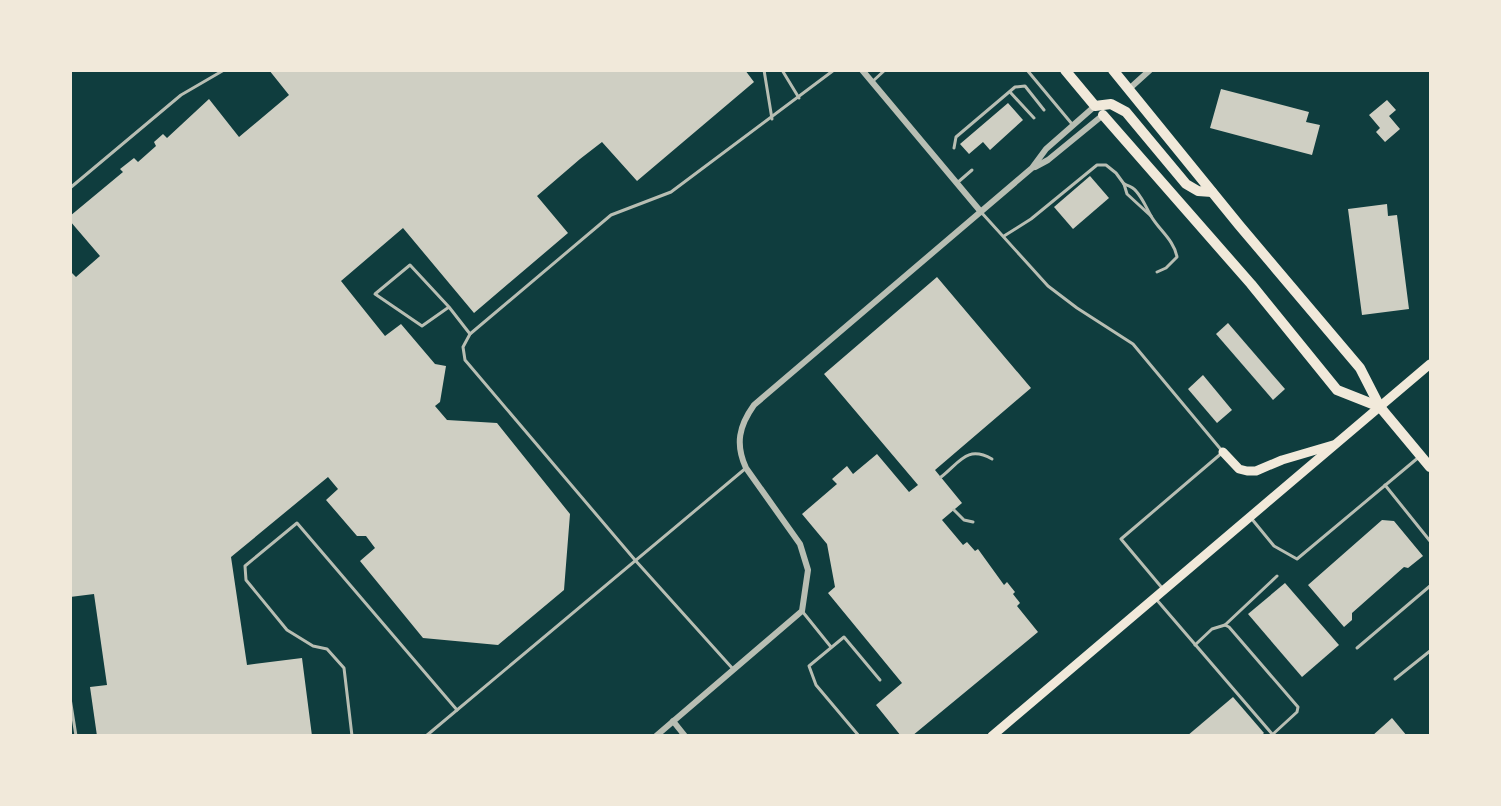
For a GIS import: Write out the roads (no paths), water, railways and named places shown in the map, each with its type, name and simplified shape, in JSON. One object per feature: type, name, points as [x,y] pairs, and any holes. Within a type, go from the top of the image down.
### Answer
[{"type":"main road","points":[[1065,70],[1251,284],[1338,390],[1380,407]]},
{"type":"main road","points":[[1113,70],[1360,368],[1380,407],[1431,467]]},
{"type":"main road","points":[[1099,111],[1111,104],[1118,107],[1132,119],[1186,184],[1198,191],[1212,192]]},
{"type":"main road","points":[[992,735],[1431,364]]},
{"type":"main road","points":[[1223,452],[1239,469],[1256,471],[1282,460],[1338,443]]},
{"type":"street","points":[[862,70],[981,212]]},
{"type":"street","points":[[1129,88],[1150,70]]},
{"type":"street","points":[[657,735],[801,612],[808,570],[800,544],[746,468],[739,446],[744,421],[757,401],[1032,168],[1046,149],[1072,125],[1099,111]]},
{"type":"street","points":[[1032,168],[1048,160],[1099,111]]},
{"type":"street","points":[[673,722],[685,735]]},
{"type":"lane","points":[[70,188],[181,95],[224,70]]},
{"type":"lane","points":[[764,70],[772,119]]},
{"type":"lane","points":[[782,70],[799,98]]},
{"type":"lane","points":[[734,670],[635,560],[465,360],[463,347],[470,334],[611,215],[671,192],[772,119],[834,70]]},
{"type":"lane","points":[[872,82],[885,70]]},
{"type":"lane","points":[[1027,70],[1072,125]]},
{"type":"lane","points":[[954,147],[956,137],[1015,87],[1025,86],[1044,110]]},
{"type":"lane","points":[[1010,92],[1034,118]]},
{"type":"lane","points":[[1004,236],[1031,219],[1097,165],[1106,165],[1124,184],[1134,188],[1144,201],[1151,216]]},
{"type":"lane","points":[[957,183],[972,170]]},
{"type":"lane","points":[[1124,184],[1127,194],[1151,216],[1172,243],[1176,252],[1177,256],[1171,264],[1157,272]]},
{"type":"lane","points":[[981,212],[1048,286],[1077,308],[1133,344],[1223,452],[1121,539],[1164,590]]},
{"type":"lane","points":[[449,307],[422,326],[375,294],[410,265],[449,307],[470,334]]},
{"type":"lane","points":[[941,477],[971,453],[980,453],[992,459]]},
{"type":"lane","points":[[1250,517],[1274,546],[1297,559],[1421,456]]},
{"type":"lane","points":[[426,735],[746,468]]},
{"type":"lane","points":[[1385,485],[1431,541]]},
{"type":"lane","points":[[954,510],[964,520],[973,522]]},
{"type":"lane","points":[[352,735],[344,668],[327,649],[313,646],[287,630],[246,580],[245,566],[297,523],[457,710]]},
{"type":"lane","points":[[1195,645],[1212,629],[1225,625],[1277,576]]},
{"type":"lane","points":[[1357,648],[1431,586]]},
{"type":"lane","points":[[1154,598],[1273,735],[1297,712],[1298,708],[1225,625]]},
{"type":"lane","points":[[801,612],[831,647]]},
{"type":"lane","points":[[859,735],[816,685],[809,666],[844,638],[880,681]]},
{"type":"lane","points":[[1395,679],[1431,651]]},
{"type":"lane","points":[[70,698],[76,735]]}]
